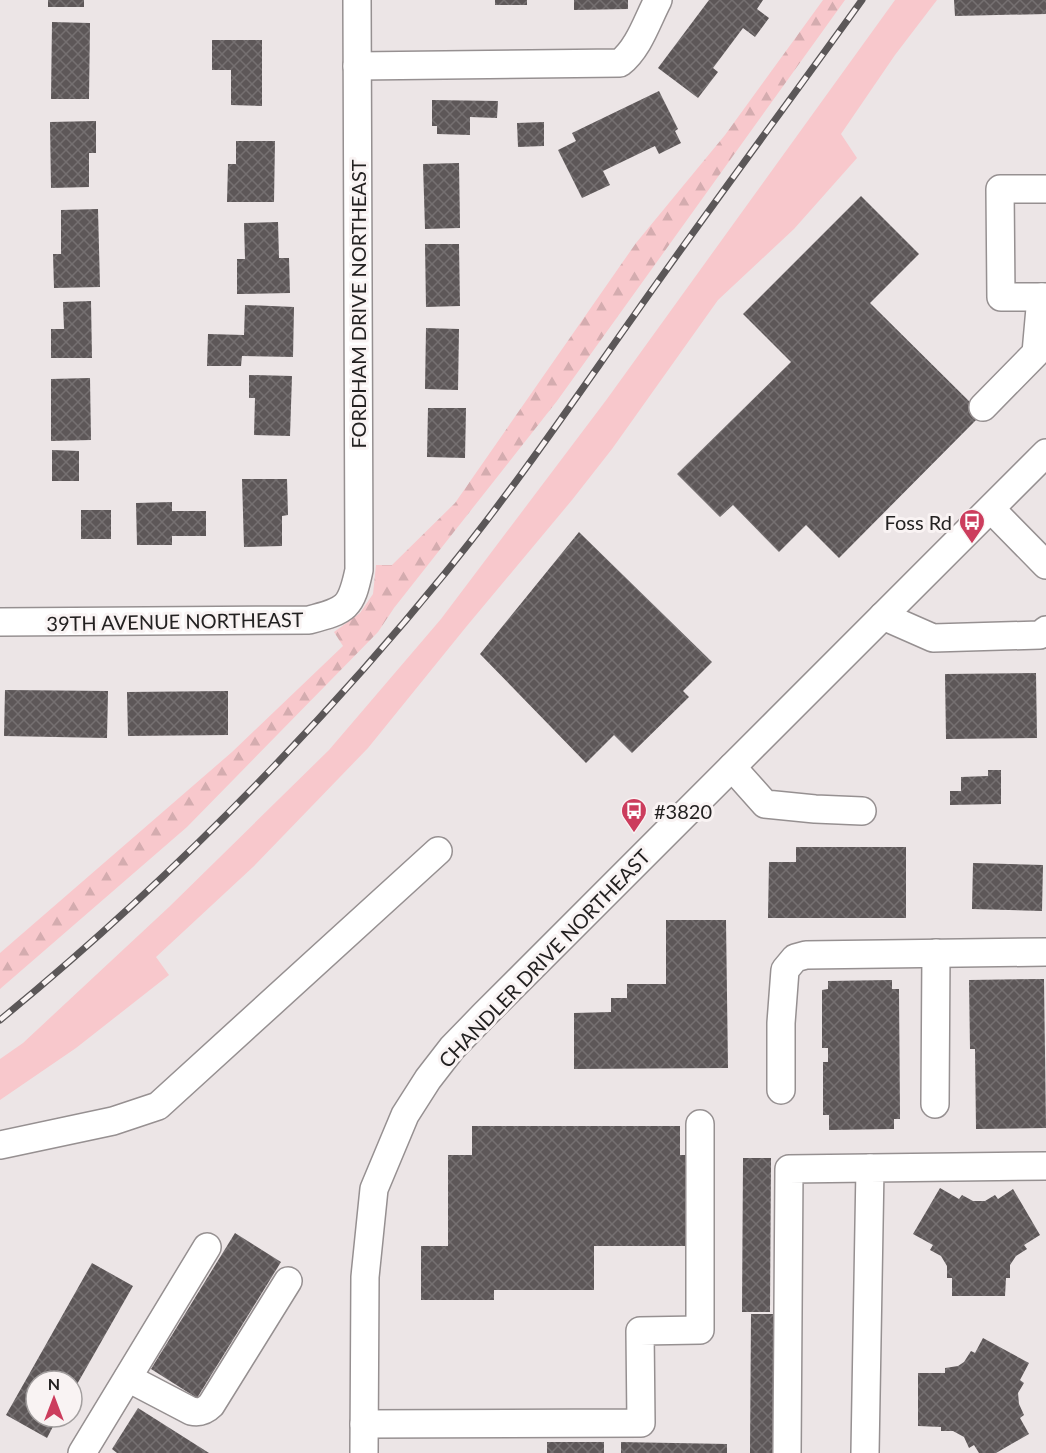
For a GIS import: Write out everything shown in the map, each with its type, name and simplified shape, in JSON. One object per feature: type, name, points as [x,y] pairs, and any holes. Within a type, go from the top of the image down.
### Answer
[{"type":"street","name":"FORDHAM DRIVE NORTHEAST","points":[[347,606],[355,590],[359,570],[357,0]]},
{"type":"street","points":[[357,66],[620,63],[629,56],[658,0]]},
{"type":"street","points":[[982,407],[1036,353],[1044,297],[1001,297],[1000,189],[1046,189]]},
{"type":"street","name":"CHANDLER DRIVE NORTHEAST","points":[[364,1453],[365,1277],[374,1189],[405,1115],[428,1079],[452,1048],[1046,453]]},
{"type":"street","points":[[990,509],[1046,565]]},
{"type":"street","name":"39TH AVENUE NORTHEAST","points":[[0,622],[309,620],[328,615],[347,606]]},
{"type":"street","points":[[884,616],[933,638],[1040,635],[1046,630]]},
{"type":"street","points":[[732,767],[765,804],[862,812]]},
{"type":"street","points":[[0,1144],[113,1121],[158,1106],[438,851]]},
{"type":"street","points":[[780,1090],[785,970],[795,957],[936,952],[1046,952]]},
{"type":"street","points":[[935,1104],[936,952]]},
{"type":"street","points":[[364,1424],[641,1423],[640,1331],[700,1330],[700,1124]]},
{"type":"street","points":[[787,1453],[789,1169],[1046,1166]]},
{"type":"street","points":[[866,1453],[870,1168]]},
{"type":"street","points":[[82,1453],[207,1247]]},
{"type":"street","points":[[128,1378],[191,1411],[199,1413],[206,1410],[288,1281]]},
{"type":"green space","points":[[823,0],[845,0],[557,401],[394,608],[378,632],[187,827],[0,989],[0,953],[232,752],[343,646],[334,632],[360,613],[373,594],[376,565],[392,565],[455,503],[636,243],[725,135]]},
{"type":"green space","points":[[895,0],[937,0],[895,55],[841,134],[857,158],[794,229],[718,300],[612,449],[368,748],[253,867],[156,957],[169,975],[76,1048],[0,1100],[0,1059],[23,1043],[169,907],[329,750],[441,619],[607,399]]},
{"type":"building","points":[[48,0],[84,0],[84,7],[48,7]]},
{"type":"building","points":[[495,0],[527,0],[527,5],[495,5]]},
{"type":"building","points":[[574,0],[628,0],[628,9],[574,10]]},
{"type":"building","points":[[709,0],[763,0],[757,9],[769,18],[755,37],[743,28],[713,68],[718,72],[698,98],[658,68]]},
{"type":"building","points":[[954,0],[1046,0],[1046,14],[955,16]]},
{"type":"building","points":[[52,22],[90,23],[89,99],[51,99]]},
{"type":"building","points":[[212,40],[262,40],[262,106],[231,105],[231,70],[212,70]]},
{"type":"building","points":[[659,91],[678,129],[675,131],[681,143],[659,154],[655,146],[603,171],[610,185],[582,198],[558,150],[576,141],[572,133]]},
{"type":"building","points":[[432,100],[498,101],[497,118],[470,117],[470,135],[437,134],[437,126],[432,126]]},
{"type":"building","points":[[96,121],[96,153],[89,153],[89,187],[51,188],[50,122]]},
{"type":"building","points":[[544,122],[544,146],[518,147],[517,123]]},
{"type":"building","points":[[236,141],[275,141],[274,202],[227,202],[228,164],[236,164]]},
{"type":"building","points":[[459,163],[460,228],[425,229],[423,164]]},
{"type":"building","points":[[861,196],[919,254],[870,303],[982,414],[839,558],[806,525],[779,552],[733,505],[720,517],[677,474],[791,362],[743,314]]},
{"type":"building","points":[[98,209],[100,287],[54,288],[53,254],[61,254],[61,210]]},
{"type":"building","points":[[278,222],[279,258],[289,258],[290,293],[237,294],[237,259],[245,259],[244,223]]},
{"type":"building","points":[[425,244],[459,244],[460,306],[426,307]]},
{"type":"building","points":[[91,301],[92,358],[51,358],[51,329],[64,329],[63,302]]},
{"type":"building","points":[[245,305],[294,307],[293,357],[242,356],[241,366],[207,366],[208,334],[244,335]]},
{"type":"building","points":[[426,328],[459,329],[458,390],[425,389]]},
{"type":"building","points":[[249,375],[292,376],[290,436],[254,435],[255,398],[249,398]]},
{"type":"building","points":[[90,378],[91,440],[51,441],[51,379]]},
{"type":"building","points":[[428,408],[466,408],[465,458],[427,457]]},
{"type":"building","points":[[52,450],[79,451],[79,481],[52,481]]},
{"type":"building","points":[[242,479],[287,479],[288,515],[282,516],[282,546],[244,547]]},
{"type":"building","points":[[172,502],[172,511],[206,511],[206,536],[172,536],[172,545],[137,545],[136,503]]},
{"type":"building","points":[[81,510],[111,510],[111,539],[81,539]]},
{"type":"building","points":[[579,532],[712,662],[683,691],[689,697],[632,753],[614,735],[586,763],[480,654]]},
{"type":"building","points":[[1036,673],[1037,738],[946,739],[945,674]]},
{"type":"building","points":[[5,690],[108,691],[107,738],[4,736]]},
{"type":"building","points":[[228,691],[228,735],[128,736],[127,692]]},
{"type":"building","points":[[988,770],[1001,770],[1001,804],[950,805],[950,791],[961,791],[961,777],[988,776]]},
{"type":"building","points":[[796,847],[906,847],[906,918],[768,918],[769,862],[796,862]]},
{"type":"building","points":[[973,863],[1043,865],[1042,911],[972,909]]},
{"type":"building","points":[[666,920],[726,920],[728,1068],[574,1069],[574,1013],[611,1012],[611,998],[627,998],[627,984],[666,984]]},
{"type":"building","points":[[1044,979],[1046,1128],[976,1129],[975,1049],[970,1049],[969,980]]},
{"type":"building","points":[[892,980],[892,989],[899,989],[900,1119],[894,1119],[894,1129],[829,1130],[829,1115],[823,1115],[823,1062],[828,1062],[828,1048],[822,1048],[822,990],[828,989],[828,981]]},
{"type":"building","points":[[472,1126],[680,1126],[680,1155],[686,1155],[686,1246],[594,1246],[594,1290],[494,1290],[494,1300],[421,1300],[421,1246],[448,1246],[448,1155],[472,1155]]},
{"type":"building","points":[[743,1158],[771,1158],[770,1312],[742,1312]]},
{"type":"building","points":[[940,1188],[959,1199],[962,1195],[973,1201],[985,1201],[995,1195],[998,1199],[1013,1189],[1040,1235],[1024,1245],[1027,1249],[1016,1256],[1010,1265],[1010,1278],[1006,1278],[1005,1296],[952,1296],[952,1278],[947,1278],[947,1266],[941,1256],[930,1250],[933,1245],[913,1234]]},
{"type":"building","points":[[235,1233],[281,1262],[197,1398],[151,1369]]},
{"type":"building","points":[[92,1263],[133,1286],[84,1372],[84,1369],[32,1369]]},
{"type":"building","points":[[751,1314],[778,1314],[777,1453],[750,1453]]},
{"type":"building","points":[[983,1338],[1029,1363],[1020,1380],[1024,1383],[1018,1393],[1019,1404],[1024,1415],[1020,1418],[1029,1434],[996,1453],[979,1453],[974,1445],[969,1448],[964,1437],[953,1431],[941,1431],[941,1427],[918,1426],[918,1373],[945,1373],[945,1368],[958,1366],[964,1362],[971,1351],[975,1353]]},
{"type":"building","points":[[24,1383],[24,1425],[6,1415]]},
{"type":"building","points":[[138,1408],[209,1453],[117,1453],[112,1449]]},
{"type":"building","points":[[31,1429],[52,1429],[47,1438]]},
{"type":"building","points":[[547,1442],[604,1442],[604,1453],[547,1453]]},
{"type":"building","points":[[621,1442],[727,1444],[727,1453],[621,1453]]},
{"type":"railway","points":[[0,1020],[61,969],[178,862],[289,750],[395,633],[471,541],[519,478],[862,0]]},
{"type":"place","name":"Foss Rd","points":[[972,545]]},
{"type":"place","name":"#3820","points":[[634,834]]}]
